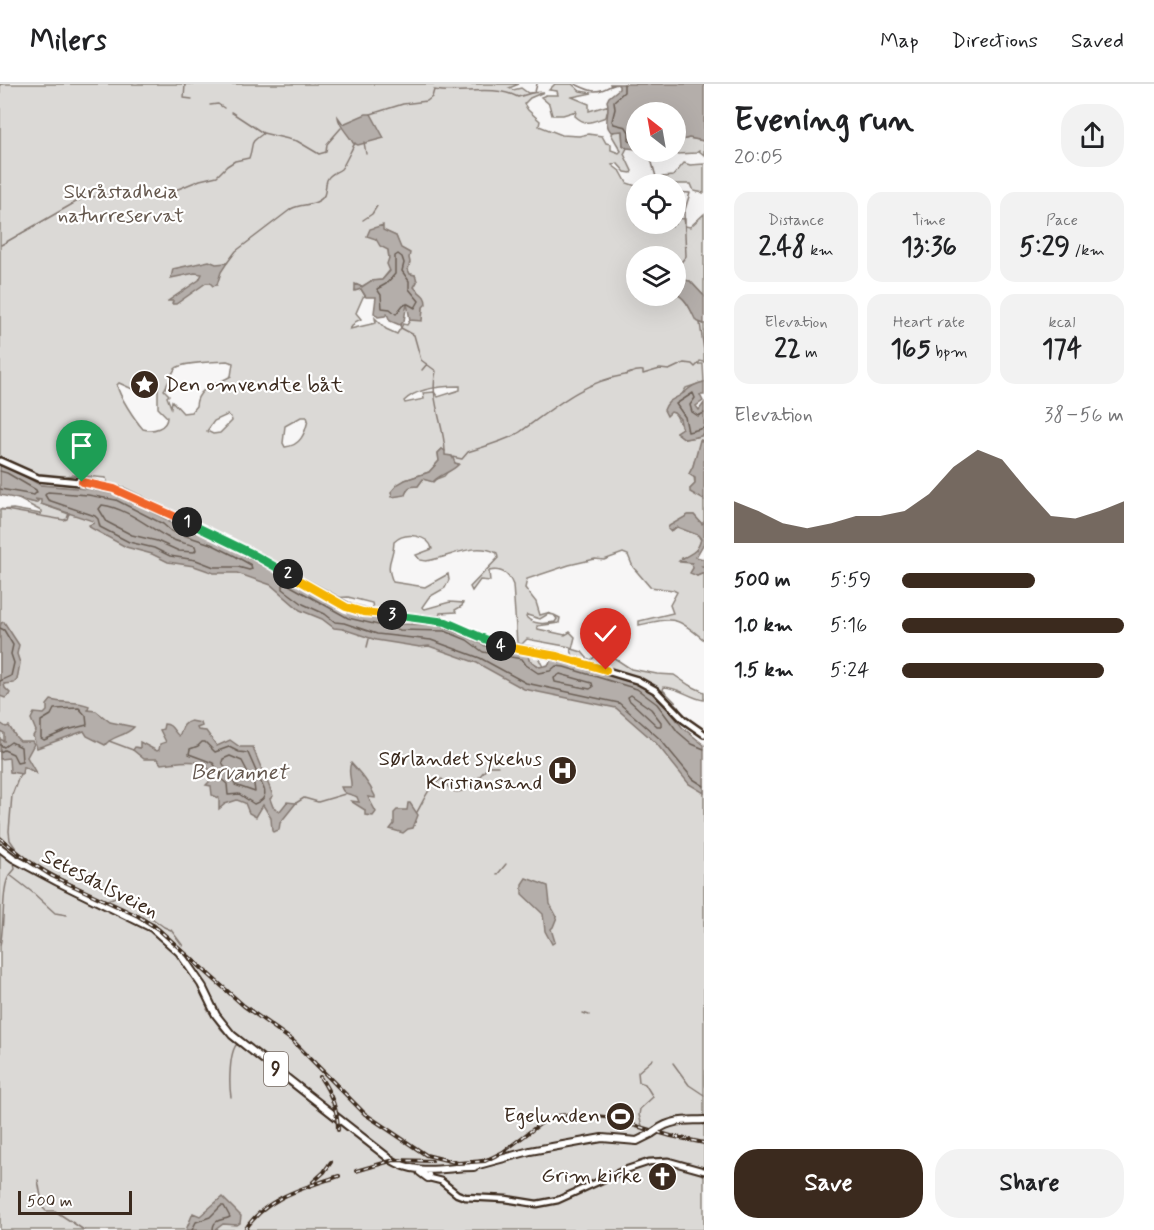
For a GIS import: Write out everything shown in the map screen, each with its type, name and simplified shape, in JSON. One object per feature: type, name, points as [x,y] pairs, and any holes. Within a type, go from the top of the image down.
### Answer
[{"type":"highway","name":"Setesdalsveien","points":[[0,848],[13,858],[57,882],[152,928],[176,948],[201,984],[217,1016],[235,1037],[402,1168],[427,1173],[474,1167],[520,1153],[606,1138],[636,1142],[668,1124],[681,1120],[704,1121]]},
{"type":"main road","points":[[0,461],[36,477],[90,483],[123,492],[243,549],[350,608],[369,613],[446,622],[501,646],[557,656],[639,681],[656,690],[683,719],[704,734]]},
{"type":"main road","points":[[427,1173],[428,1180],[442,1181],[465,1197],[506,1199],[537,1204],[558,1200],[622,1171],[651,1162],[668,1161],[704,1171]]},
{"type":"green space","name":"Skråstadheia naturreservat","points":[[0,84],[519,84],[509,88],[513,90],[521,88],[528,93],[544,92],[530,98],[524,104],[540,121],[539,126],[562,135],[602,136],[606,143],[611,144],[611,150],[619,153],[621,151],[611,134],[617,130],[622,131],[623,145],[626,147],[624,154],[626,162],[632,171],[631,173],[625,172],[617,163],[612,165],[621,172],[626,181],[626,234],[686,234],[686,226],[690,227],[704,214],[704,296],[690,281],[686,280],[686,246],[626,246],[626,306],[686,306],[686,302],[700,323],[704,324],[704,362],[700,361],[698,364],[703,364],[704,382],[686,388],[671,412],[675,413],[682,428],[676,432],[685,439],[701,436],[704,431],[704,442],[701,440],[689,474],[694,477],[695,484],[690,489],[704,500],[704,522],[702,524],[694,515],[689,515],[670,526],[673,530],[677,526],[698,535],[701,540],[699,547],[689,556],[682,558],[680,562],[692,563],[697,576],[704,573],[704,640],[687,626],[674,620],[639,625],[639,621],[673,613],[670,605],[677,592],[650,587],[633,567],[628,555],[623,553],[604,560],[595,559],[569,565],[527,579],[525,588],[536,602],[540,615],[547,613],[554,615],[560,618],[559,623],[537,626],[538,629],[565,635],[570,632],[575,637],[572,649],[582,652],[587,658],[591,660],[602,650],[631,669],[674,675],[704,692],[704,700],[664,687],[663,690],[682,713],[674,718],[666,706],[640,684],[559,660],[558,657],[537,655],[543,667],[540,667],[529,660],[493,647],[513,648],[574,659],[570,647],[527,639],[522,644],[517,643],[513,585],[504,573],[497,570],[489,571],[490,581],[480,580],[472,591],[470,587],[498,558],[497,553],[470,549],[426,561],[420,560],[416,555],[432,549],[426,540],[416,536],[404,536],[394,542],[389,565],[393,582],[425,587],[448,574],[449,580],[445,588],[429,597],[422,607],[425,609],[450,602],[463,603],[455,610],[456,612],[440,613],[439,617],[422,619],[423,625],[411,624],[415,621],[409,617],[379,615],[380,618],[342,609],[212,536],[133,497],[130,501],[109,492],[39,485],[10,468],[0,465]],"holes":[[[386,232],[396,236],[408,270],[410,274],[415,275],[417,281],[414,287],[423,307],[422,318],[410,320],[407,325],[403,324],[397,334],[386,329],[375,318],[376,323],[350,329],[355,322],[361,319],[356,313],[365,296],[361,289],[355,290],[357,285],[361,287],[371,281],[382,280],[390,270],[388,249],[376,239]],[[227,361],[233,363],[231,376],[208,387],[200,395],[191,412],[183,413],[172,401],[171,407],[167,397],[169,395],[164,390],[175,369],[184,365]],[[151,372],[158,376],[158,408],[167,417],[165,424],[151,430],[143,429],[136,420],[117,385],[119,383],[139,392],[143,391],[140,379],[142,374]],[[460,386],[460,390],[438,397],[434,392],[423,393],[424,399],[405,403],[404,401],[416,393],[430,389]],[[227,415],[232,421],[220,433],[213,434],[207,431],[214,421]],[[301,417],[307,417],[301,438],[298,442],[285,447],[283,443],[285,426]],[[442,449],[445,455],[455,463],[444,476],[431,481],[423,479],[418,486],[412,485],[405,493],[399,495],[405,480],[429,472],[439,461],[438,453]],[[72,475],[106,478],[109,486],[68,480],[67,476]],[[348,597],[372,603],[373,608],[370,613],[340,605],[335,598]],[[548,614],[554,615],[557,619],[555,622],[539,623],[526,617],[527,615],[540,619]]]},
{"type":"green space","points":[[555,84],[572,84],[580,91],[592,93],[572,97],[589,104],[589,111],[609,105],[606,117],[587,122],[575,116],[576,111],[563,115],[552,115],[549,104],[541,97],[558,95],[557,91],[549,90]]},
{"type":"green space","points":[[686,139],[704,141],[704,155],[699,151],[686,154]]},
{"type":"green space","points":[[684,163],[704,164],[704,193],[694,191],[691,184],[686,184],[686,174],[675,174]]},
{"type":"green space","points":[[15,497],[36,503],[35,498],[42,500],[44,505],[69,514],[79,502],[254,570],[316,605],[425,637],[615,700],[704,777],[704,1230],[0,1230],[0,510],[13,509],[41,514],[41,511]]},
{"type":"water","points":[[617,84],[704,84],[704,141],[686,139],[686,102],[626,102],[626,147],[623,145],[622,131],[611,132],[607,124],[607,101],[619,89]]},
{"type":"water","points":[[371,114],[384,138],[358,145],[353,143],[338,117],[343,124]]},
{"type":"water","points":[[383,225],[383,230],[396,236],[401,248],[410,253],[408,270],[410,274],[415,275],[417,282],[414,287],[426,301],[422,321],[410,320],[407,303],[404,321],[400,325],[390,321],[387,314],[378,317],[374,313],[376,297],[366,297],[361,289],[355,291],[355,284],[362,287],[371,281],[382,280],[390,271],[387,264],[388,250],[380,246],[376,239],[367,236],[370,229]]},
{"type":"water","points":[[209,261],[216,264],[227,263],[217,285],[206,283],[176,304],[168,301],[199,280],[202,274],[195,273],[171,278],[173,269]]},
{"type":"water","points":[[686,280],[690,281],[704,296],[704,324],[696,321],[686,302]]},
{"type":"water","points":[[704,382],[704,395],[700,395],[703,401],[696,406],[699,410],[704,403],[704,431],[701,436],[685,439],[676,432],[682,428],[680,419],[671,412],[667,416],[664,410],[672,400]]},
{"type":"water","points":[[700,440],[704,442],[704,500],[690,492],[695,484],[695,478],[689,474]]},
{"type":"water","points":[[442,449],[445,455],[452,456],[455,463],[459,464],[433,482],[423,479],[418,486],[409,488],[405,495],[392,497],[391,492],[398,484],[429,472],[439,461],[438,453]]},
{"type":"water","points":[[0,465],[40,485],[88,489],[118,495],[166,519],[174,526],[214,538],[350,612],[401,624],[446,625],[470,635],[485,646],[528,655],[529,660],[540,667],[548,665],[551,660],[564,661],[640,684],[661,699],[682,727],[704,745],[704,793],[689,784],[656,743],[616,708],[524,689],[477,663],[429,646],[420,647],[376,640],[334,628],[322,619],[300,610],[271,585],[237,573],[214,573],[194,566],[168,562],[152,554],[126,547],[91,528],[89,525],[94,523],[93,521],[41,504],[41,500],[35,499],[38,501],[36,503],[0,495]]},
{"type":"water","points":[[688,515],[694,515],[702,524],[704,522],[704,543],[696,557],[704,559],[704,566],[702,566],[704,573],[697,576],[690,573],[693,568],[692,563],[679,561],[695,551],[701,539],[698,535],[677,527],[670,531],[668,529],[669,526]]},
{"type":"water","points":[[4,622],[19,645],[17,654],[20,663],[17,680],[14,683],[4,684],[10,693],[5,698],[0,696],[0,627]]},
{"type":"water","points":[[51,700],[84,704],[89,706],[88,710],[96,711],[110,722],[134,727],[105,745],[87,736],[84,731],[37,748],[33,736],[36,731],[31,719],[34,713],[44,714]]},
{"type":"water","name":"Bervannet","points":[[191,721],[201,723],[202,726],[197,728],[198,730],[206,731],[217,746],[230,740],[240,747],[253,747],[273,796],[270,799],[273,807],[280,811],[287,802],[296,803],[280,823],[279,830],[272,831],[271,818],[263,805],[256,817],[249,813],[245,803],[237,800],[219,809],[219,798],[212,795],[211,786],[206,785],[212,779],[212,773],[202,764],[189,761],[161,764],[157,759],[144,759],[133,750],[135,747],[140,748],[140,742],[159,750],[160,744],[166,742],[160,730],[163,729],[164,724],[171,727],[179,736],[184,725]]},
{"type":"water","points":[[0,723],[6,727],[9,726],[20,741],[32,741],[34,744],[27,757],[36,773],[25,767],[23,767],[22,774],[10,772],[9,758],[0,759],[0,739],[4,741],[4,733],[0,731]]},
{"type":"water","points":[[351,763],[375,796],[375,798],[368,797],[376,812],[373,816],[365,815],[365,810],[351,801],[359,802],[357,797],[342,790],[341,787],[351,787],[349,769]]},
{"type":"water","points":[[408,803],[418,815],[413,828],[403,833],[390,829],[394,824],[394,813],[397,810],[407,810]]},
{"type":"water","points":[[526,878],[548,886],[550,904],[557,917],[551,929],[555,942],[552,944],[545,931],[543,914],[522,894],[522,884]]},
{"type":"water","points":[[222,1197],[241,1216],[240,1223],[237,1225],[223,1224],[215,1230],[186,1230],[193,1213],[200,1216]]},
{"type":"waterway","points":[[185,84],[184,98],[192,99]]},
{"type":"waterway","points":[[371,114],[403,104],[427,101],[432,97],[434,90],[487,90],[518,97],[535,92],[537,84]]},
{"type":"waterway","points":[[575,84],[593,91],[612,85]]},
{"type":"waterway","points":[[210,105],[218,104],[224,108]]},
{"type":"waterway","points":[[231,112],[263,133],[297,141],[319,154],[326,152],[327,144],[341,128]]},
{"type":"waterway","points":[[1,245],[83,198],[109,195],[161,196],[200,180],[217,176],[235,161],[249,158],[253,142],[264,133]]},
{"type":"waterway","points":[[364,142],[366,154]]},
{"type":"waterway","points":[[227,263],[236,251],[291,209],[312,204],[321,199],[328,178],[341,169],[355,143]]},
{"type":"waterway","points":[[652,162],[655,174]]},
{"type":"waterway","points":[[686,193],[690,193],[686,206]]},
{"type":"waterway","points":[[363,220],[372,214],[377,206]]},
{"type":"waterway","points":[[685,234],[686,246]]},
{"type":"waterway","points":[[700,323],[704,351]]},
{"type":"waterway","points":[[400,325],[401,328],[414,335],[421,360],[436,371],[434,391],[445,451]]},
{"type":"waterway","points":[[452,457],[462,459],[468,452],[515,435],[570,397],[595,383],[636,371],[643,371],[643,374],[660,369],[669,370],[684,363],[695,367],[698,364]]},
{"type":"waterway","points":[[422,370],[427,364]]},
{"type":"waterway","points":[[0,509],[64,520],[67,519],[69,513]]},
{"type":"waterway","points":[[367,647],[369,639]]},
{"type":"waterway","points":[[109,741],[133,750]]},
{"type":"waterway","points":[[417,812],[430,789],[442,779],[451,790],[461,791],[472,784],[489,766],[498,766]]},
{"type":"waterway","points":[[15,856],[17,850],[10,840],[9,831],[12,795],[20,774]]},
{"type":"waterway","points":[[296,803],[304,798],[318,802],[345,794]]},
{"type":"waterway","points":[[10,875],[15,869],[14,861]]},
{"type":"waterway","points":[[497,875],[506,864]]},
{"type":"waterway","points":[[0,945],[5,887],[10,875],[55,913],[67,915]]},
{"type":"waterway","points":[[107,900],[116,897],[131,897],[153,919],[171,930],[183,946]]},
{"type":"waterway","points":[[207,1009],[233,1041],[330,1116]]},
{"type":"waterway","points":[[583,1013],[589,1015]]},
{"type":"waterway","points":[[231,1097],[231,1061],[237,1044]]},
{"type":"waterway","points":[[642,1126],[640,1109],[653,1097],[645,1084],[639,1082],[638,1072],[653,1059]]},
{"type":"waterway","points":[[673,1063],[689,1085],[704,1095]]},
{"type":"waterway","points":[[353,1133],[380,1156]]},
{"type":"waterway","points":[[38,1180],[43,1208],[46,1211],[55,1211],[84,1230]]},
{"type":"railway","points":[[0,838],[52,876],[138,916],[158,929],[244,1006],[293,1041],[365,1114],[426,1155],[458,1163],[485,1161],[503,1152],[544,1121],[574,1114],[605,1117],[704,1143]]},
{"type":"railway","points":[[320,1077],[333,1102],[338,1130]]},
{"type":"railway","points":[[356,1171],[394,1160],[432,1161]]},
{"type":"railway","points":[[313,1182],[331,1162]]},
{"type":"railway","points":[[245,1230],[264,1209],[287,1195],[339,1176]]},
{"type":"place","name":"Den omvendte båt","points":[[144,385]]},
{"type":"place","name":"Sørlandet sykehus Kristiansand","points":[[563,771]]},
{"type":"place","name":"Egelunden","points":[[621,1116]]},
{"type":"place","name":"Grim kirke","points":[[663,1176]]},
{"type":"route","points":[[82,482],[123,492],[226,540],[350,608],[369,613],[441,621],[501,646],[557,656],[606,670]]}]
